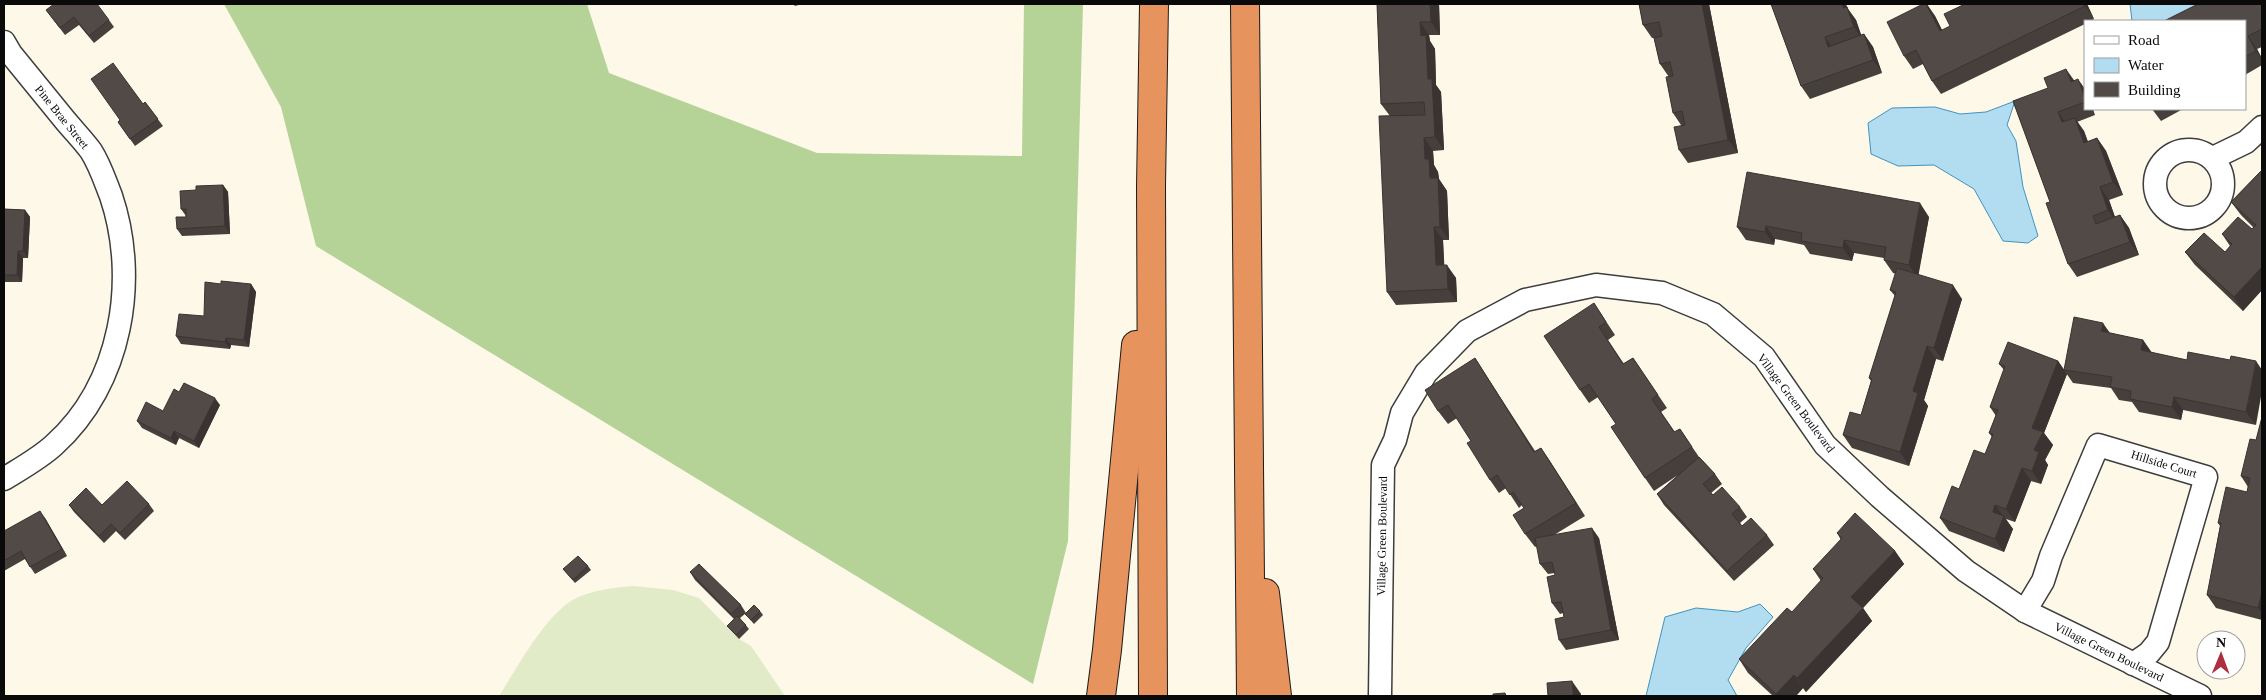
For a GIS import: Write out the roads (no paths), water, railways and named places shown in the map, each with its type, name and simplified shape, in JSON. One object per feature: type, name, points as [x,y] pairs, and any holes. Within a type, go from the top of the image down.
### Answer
[{"type":"highway","points":[[1154,4],[1152,186],[1154,696]]},
{"type":"highway","points":[[1244,4],[1251,696]]},
{"type":"highway","points":[[1100,696],[1107,650],[1152,186]]},
{"type":"highway","points":[[1250,462],[1278,696]]},
{"type":"street","name":"Pine Brae Street","points":[[4,42],[11,54],[91,152],[105,180],[116,212],[124,252],[124,280],[123,308],[112,351],[96,391],[78,419],[54,446],[4,479]]},
{"type":"street","points":[[2212,158],[2246,142],[2262,127]]},
{"type":"street","name":"Village Green Boulevard","points":[[1380,696],[1383,465],[1395,440],[1402,413],[1426,373],[1468,331],[1524,300],[1596,285],[1662,293],[1713,314],[1764,357],[1825,446],[1966,572],[2025,611],[2200,696]]},
{"type":"street","name":"Hillside Court","points":[[2025,611],[2043,581],[2051,556],[2098,445],[2206,477],[2158,642],[2149,653],[2133,664]]},
{"type":"water","points":[[2130,4],[2206,4],[2180,20],[2132,20]]},
{"type":"water","points":[[2015,101],[2007,125],[2016,141],[2023,187],[2038,236],[2028,243],[2003,241],[1974,189],[1934,165],[1898,166],[1871,154],[1868,123],[1892,108],[1935,107],[1960,114],[1986,112]]},
{"type":"water","points":[[1760,604],[1773,617],[1746,648],[1728,680],[1737,696],[1646,696],[1665,617],[1696,608],[1738,612]]}]
